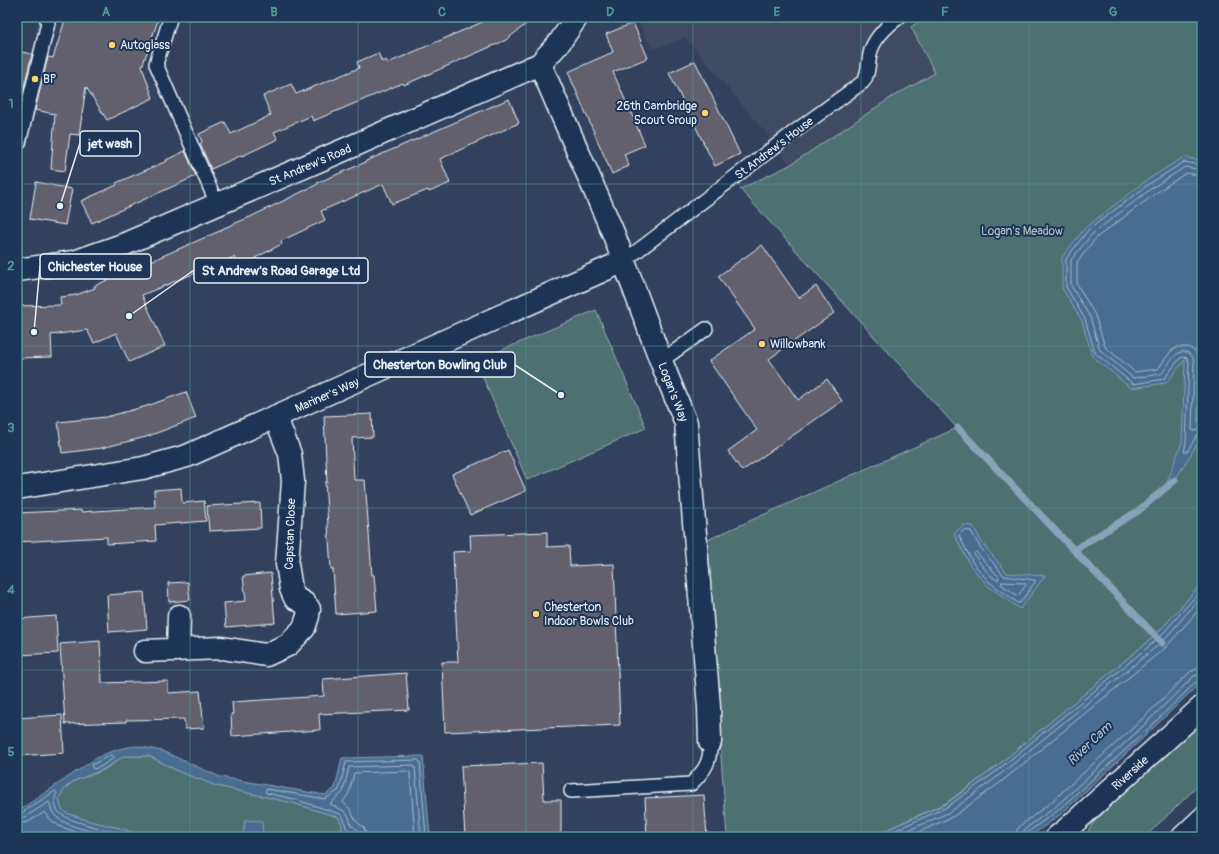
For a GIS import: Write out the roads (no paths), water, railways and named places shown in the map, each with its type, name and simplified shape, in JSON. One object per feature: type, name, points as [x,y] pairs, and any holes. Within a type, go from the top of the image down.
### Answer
[{"type":"street","name":"St Andrew's Road","points":[[18,270],[74,262],[125,244],[540,64],[559,43],[578,17]]},
{"type":"street","name":"Logan's Way","points":[[540,64],[624,261],[686,423],[709,707],[710,742]]},
{"type":"street","name":"Mariner's Way","points":[[17,488],[143,468],[188,456],[276,418],[624,261]]},
{"type":"street","name":"Capstan Close","points":[[145,651],[222,648],[266,655],[288,645],[304,628],[309,609],[304,603],[295,598],[293,594],[287,564],[293,481],[290,454],[276,418]]},
{"type":"street","points":[[178,650],[179,616]]},
{"type":"street","name":"Riverside","points":[[1066,834],[1202,707]]},
{"type":"street","points":[[1183,837],[1202,819]]},
{"type":"lane","points":[[17,144],[19,142],[48,23],[46,17]]},
{"type":"lane","name":"St Andrew's House","points":[[624,261],[794,132],[863,82],[867,74],[872,45],[886,28],[899,17]]},
{"type":"lane","points":[[170,19],[156,64],[217,204]]},
{"type":"lane","points":[[661,361],[706,329]]},
{"type":"lane","points":[[571,791],[691,784],[704,772],[711,755],[710,742]]},
{"type":"water","points":[[1184,157],[1202,161],[1202,436],[1175,480],[1165,488],[1182,442],[1185,360],[1166,383],[1131,388],[1092,356],[1082,321],[1062,288],[1062,257],[1085,228],[1147,180]]},
{"type":"water","points":[[963,525],[973,526],[983,544],[1007,573],[1045,576],[1020,609],[987,585],[970,565],[954,534]]},
{"type":"water","name":"River Cam","points":[[1202,583],[1202,681],[1060,815],[1029,837],[870,837],[946,804],[992,770],[1156,635]]},
{"type":"water","points":[[137,746],[162,751],[220,777],[325,795],[335,788],[342,758],[423,756],[430,837],[355,837],[342,831],[342,824],[338,817],[293,803],[217,786],[180,772],[149,756],[124,756],[102,770],[74,781],[67,786],[59,798],[61,808],[66,813],[89,821],[148,837],[17,837],[17,810],[21,809],[100,756],[115,750]]},
{"type":"water","points":[[245,820],[262,821],[263,837],[243,837]]},
{"type":"waterway","points":[[958,428],[1162,643]]},
{"type":"waterway","points":[[1074,550],[1138,511],[1175,480]]},
{"type":"place","name":"Autoglass","points":[[112,45]]},
{"type":"place","name":"BP","points":[[35,79]]},
{"type":"place","name":"26th Cambridge Scout Group","points":[[705,113]]},
{"type":"place","name":"jet wash","points":[[60,206]]},
{"type":"place","name":"St Andrew’s Road Garage Ltd","points":[[129,316]]},
{"type":"place","name":"Chichester House","points":[[34,332]]},
{"type":"place","name":"Willowbank","points":[[762,344]]},
{"type":"place","name":"Chesterton Bowling Club","points":[[561,395]]},
{"type":"place","name":"Chesterton Indoor Bowls Club","points":[[536,614]]},
{"type":"park label","name":"Logan's Meadow","points":[[1022,231]]}]
